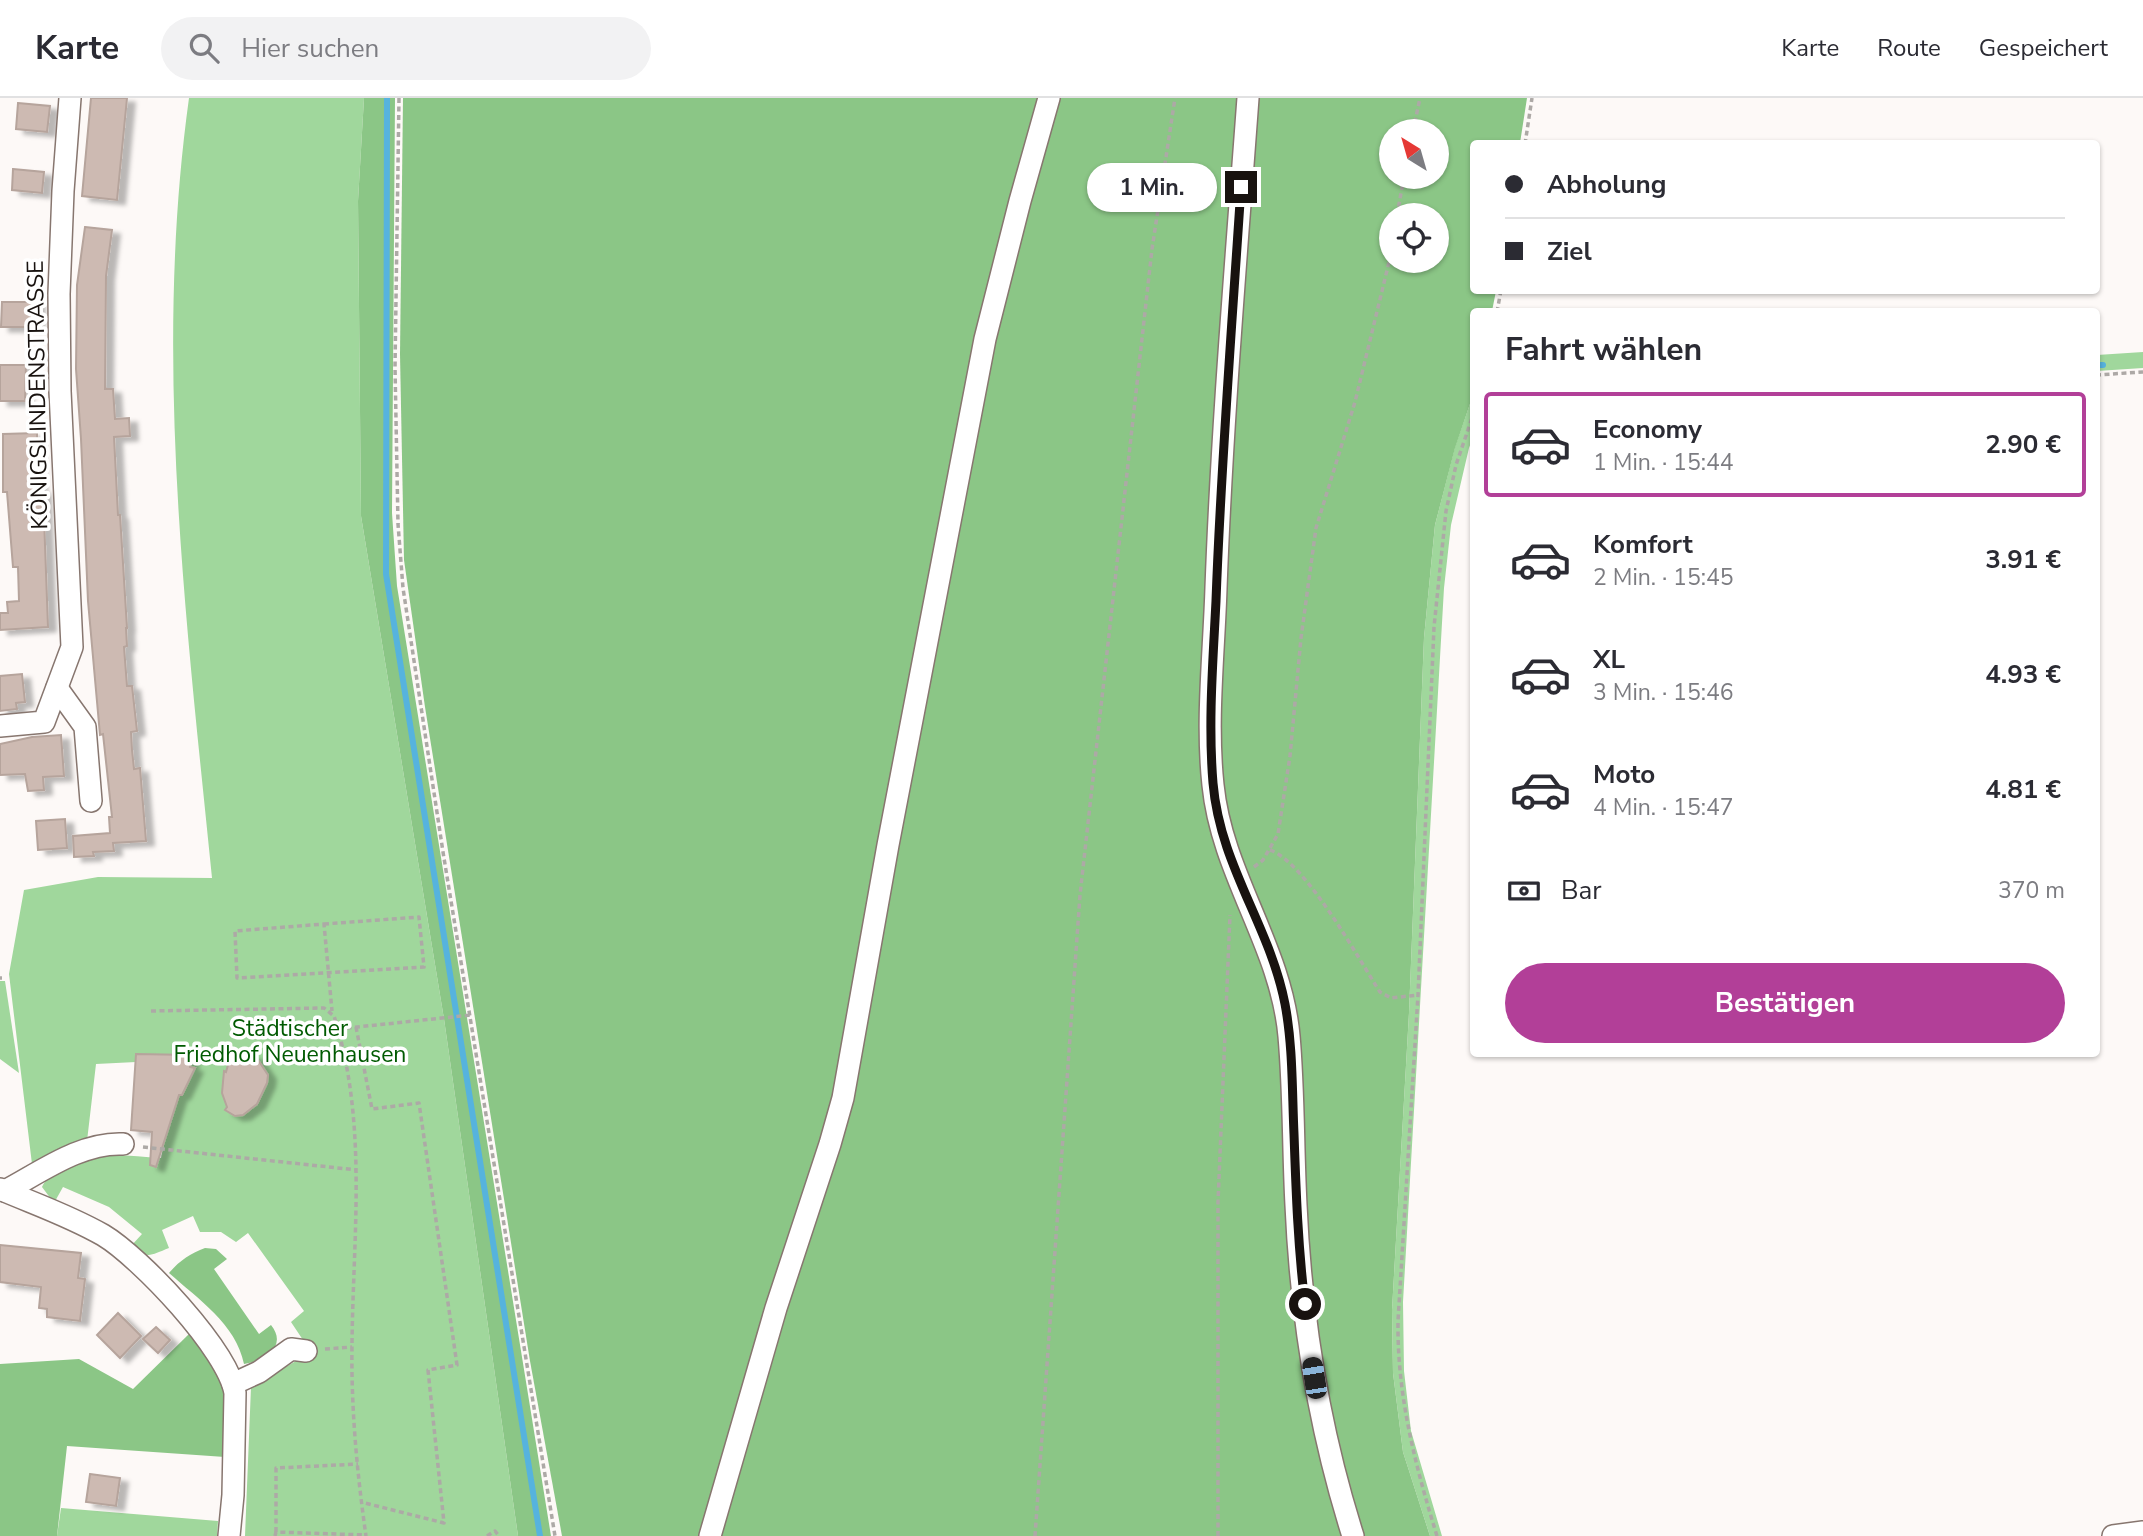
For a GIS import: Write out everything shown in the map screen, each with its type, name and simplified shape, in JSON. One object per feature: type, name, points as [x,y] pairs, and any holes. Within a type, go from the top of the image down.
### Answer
[{"type":"street","name":"KÖNIGSLINDENSTRASSE","points":[[0,726],[44,722],[72,647],[60,391],[59,294],[62,191],[70,98]]},
{"type":"street","points":[[710,1536],[776,1308],[843,1098],[888,845],[985,339],[1049,98]]},
{"type":"street","points":[[1248,98],[1219,523],[1212,684],[1213,786],[1222,831],[1235,873],[1270,952],[1285,1003],[1292,1075],[1297,1227],[1310,1352],[1330,1451],[1353,1536]]},
{"type":"street","points":[[57,688],[85,727],[91,801]]},
{"type":"street","points":[[3,1190],[85,1150],[123,1144]]},
{"type":"street","points":[[3,1190],[50,1208],[90,1228],[128,1255],[201,1331],[217,1352],[233,1384],[234,1442],[229,1536]]},
{"type":"street","points":[[233,1384],[259,1372],[290,1349],[306,1351]]},
{"type":"street","points":[[2113,1536],[2143,1532]]},
{"type":"path","points":[[399,98],[395,367],[400,554],[441,839],[555,1536]]},
{"type":"path","points":[[1035,1536],[1080,895],[1153,249],[1175,98]]},
{"type":"path","points":[[1416,119],[1420,98]]},
{"type":"path","points":[[1526,140],[1532,98]]},
{"type":"path","points":[[1235,873],[1257,865],[1270,850],[1278,834],[1316,528],[1355,401],[1386,273]]},
{"type":"path","points":[[2100,375],[2143,372]]},
{"type":"path","points":[[1437,1536],[1404,1412],[1398,1356],[1400,1270],[1418,995],[1437,588],[1451,488],[1470,421]]},
{"type":"path","points":[[1270,850],[1286,858],[1314,889],[1380,992],[1391,998],[1418,995]]},
{"type":"path","points":[[1218,1536],[1218,1202],[1231,906]]},
{"type":"path","points":[[419,917],[424,967],[237,978],[235,931],[324,924],[419,917]]},
{"type":"path","points":[[324,924],[332,1013],[338,1029],[351,1094],[357,1170],[352,1347],[358,1464],[366,1536],[276,1534],[275,1468],[358,1464]]},
{"type":"path","points":[[151,1011],[324,1008],[332,1013]]},
{"type":"path","points":[[338,1029],[471,1015]]},
{"type":"path","points":[[356,1027],[372,1109],[419,1103],[457,1366],[428,1370],[444,1523],[361,1502]]},
{"type":"path","points":[[123,1144],[357,1170]]},
{"type":"path","points":[[306,1351],[352,1347]]},
{"type":"path","points":[[487,1536],[495,1531],[499,1536]]},
{"type":"green space","name":"Städtischer Friedhof Neuenhausen","points":[[189,98],[364,98],[358,201],[361,516],[444,1019],[518,1536],[245,1536],[251,1387],[296,1361],[306,1359],[305,1343],[291,1322],[304,1311],[248,1233],[236,1242],[221,1232],[200,1232],[193,1216],[162,1230],[169,1248],[145,1255],[131,1246],[142,1234],[109,1207],[63,1187],[54,1203],[42,1187],[56,1173],[74,1163],[98,1156],[161,1158],[165,1139],[152,1132],[131,1130],[136,1062],[96,1064],[87,1141],[32,1164],[9,974],[24,890],[98,877],[212,878],[184,586],[174,390],[174,293],[179,195]]},
{"type":"green space","points":[[364,98],[395,98],[392,513],[397,586],[551,1536],[518,1536],[444,1019],[361,516],[358,201]]},
{"type":"green space","points":[[403,98],[1043,98],[841,1076],[704,1536],[562,1536],[530,1361],[404,560],[400,354]]},
{"type":"green space","points":[[1055,98],[1240,98],[1206,757],[1282,1029],[1290,1216],[1346,1536],[715,1536],[814,1210],[999,300]]},
{"type":"green space","points":[[1254,98],[1527,98],[1520,140],[1470,140],[1470,294],[1495,294],[1493,308],[1470,308],[1470,404],[1455,448],[1435,525],[1424,638],[1409,1013],[1392,1310],[1393,1373],[1403,1452],[1430,1536],[1359,1536],[1336,1446],[1310,1285],[1298,1072],[1225,823],[1217,719]]},
{"type":"green space","points":[[2143,352],[2143,368],[2100,371],[2100,355]]},
{"type":"green space","points":[[1470,404],[1470,445],[1451,525],[1444,588],[1403,1302],[1404,1371],[1411,1431],[1442,1536],[1430,1536],[1403,1452],[1393,1373],[1392,1310],[1409,1013],[1424,638],[1435,525],[1455,447]]},
{"type":"green space","points":[[0,981],[5,981],[19,1073],[0,1059]]},
{"type":"green space","points":[[205,1248],[216,1249],[227,1259],[214,1269],[259,1334],[271,1325],[276,1333],[277,1340],[272,1351],[259,1360],[244,1364],[240,1350],[224,1324],[169,1273],[186,1258]]},
{"type":"green space","points":[[189,1334],[213,1365],[225,1391],[228,1415],[225,1457],[67,1446],[57,1536],[0,1536],[0,1364],[79,1359],[133,1389]]},
{"type":"green space","points":[[61,1508],[218,1521],[217,1536],[57,1536]]},
{"type":"building","points":[[91,98],[127,98],[117,200],[82,196]]},
{"type":"building","points":[[18,103],[50,106],[47,132],[16,129]]},
{"type":"building","points":[[13,169],[44,172],[42,193],[12,190]]},
{"type":"building","points":[[85,227],[112,230],[106,276],[105,389],[113,389],[115,419],[129,418],[130,436],[114,437],[127,628],[127,646],[124,647],[127,686],[132,686],[137,731],[131,732],[132,750],[134,769],[140,768],[146,841],[113,843],[114,851],[93,852],[94,856],[74,857],[73,836],[110,833],[109,817],[112,817],[103,734],[100,735],[88,601],[76,369],[77,285]]},
{"type":"building","points":[[2,302],[37,302],[36,327],[1,327]]},
{"type":"building","points":[[0,365],[26,365],[25,401],[0,401]]},
{"type":"building","points":[[37,433],[39,491],[43,490],[48,627],[0,630],[0,613],[8,613],[7,602],[19,601],[18,567],[13,567],[7,492],[3,492],[3,434]]},
{"type":"building","points":[[22,674],[25,702],[16,703],[17,709],[0,711],[0,676]]},
{"type":"building","points":[[61,735],[64,776],[43,777],[44,790],[28,791],[25,774],[0,775],[0,744],[32,737]]},
{"type":"building","points":[[65,819],[67,848],[38,850],[36,821]]},
{"type":"building","points":[[136,1054],[191,1055],[190,1067],[195,1068],[182,1095],[179,1095],[156,1167],[150,1165],[152,1132],[131,1130]]},
{"type":"building","points":[[246,1054],[256,1057],[268,1075],[267,1083],[257,1104],[243,1115],[235,1116],[225,1110],[227,1107],[222,1093],[224,1071],[226,1072],[228,1065]]},
{"type":"building","points":[[0,1245],[81,1253],[78,1278],[85,1279],[80,1321],[47,1317],[47,1309],[39,1308],[41,1287],[0,1282]]},
{"type":"building","points":[[118,1313],[141,1336],[120,1358],[97,1335]]},
{"type":"building","points":[[156,1327],[170,1340],[158,1353],[143,1339]]},
{"type":"building","points":[[90,1474],[120,1478],[116,1506],[86,1502]]},
{"type":"waterway","points":[[387,98],[386,574],[540,1536]]},
{"type":"route","points":[[1241,187],[1218,536],[1212,684],[1213,786],[1230,860],[1270,952],[1285,1003],[1292,1075],[1296,1205],[1305,1304]]}]
